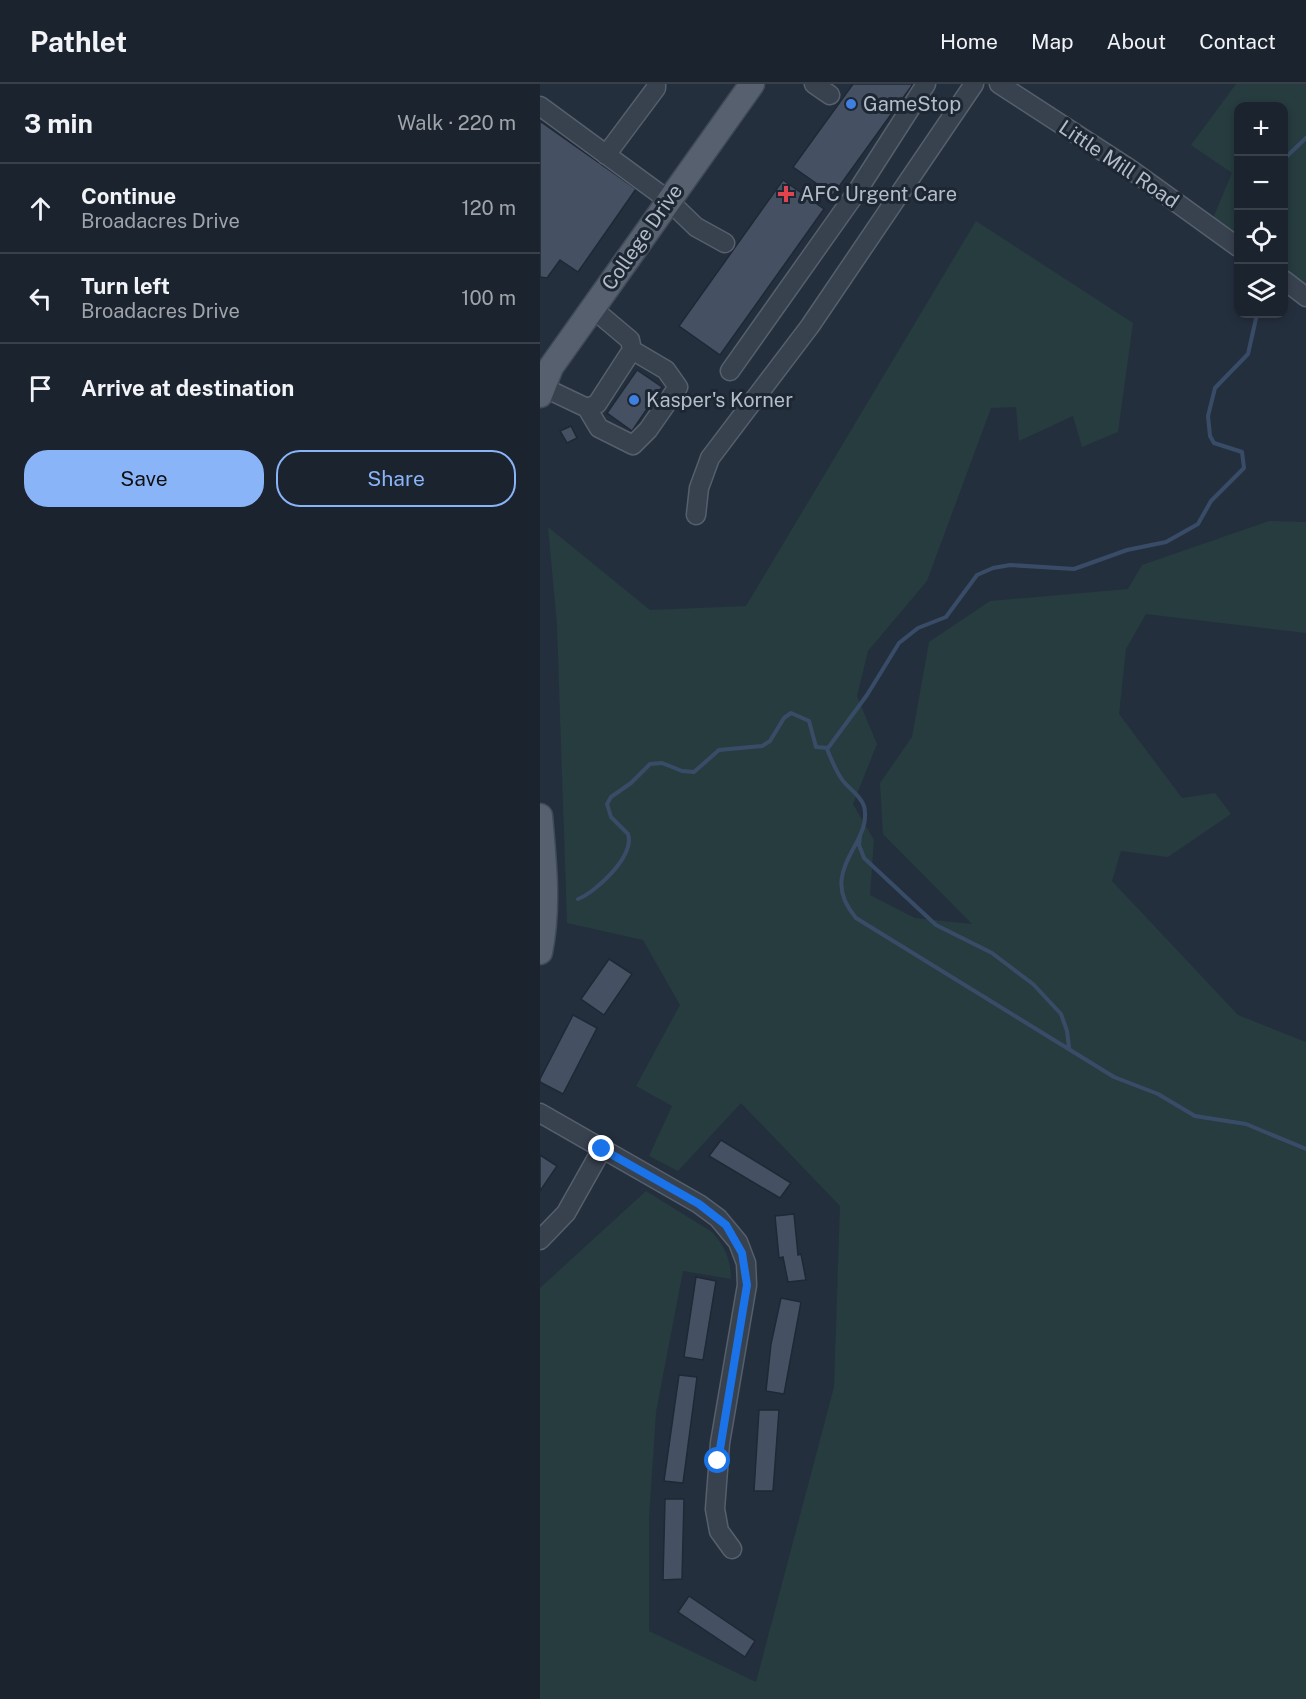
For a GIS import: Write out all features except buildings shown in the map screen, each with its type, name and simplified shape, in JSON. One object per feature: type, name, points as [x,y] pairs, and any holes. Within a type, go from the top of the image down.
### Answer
[{"type":"main road","name":"College Drive","points":[[542,391],[551,367],[752,84]]},
{"type":"main road","points":[[540,816],[545,869],[543,935],[540,952]]},
{"type":"street","points":[[606,155],[656,88],[656,84]]},
{"type":"street","points":[[814,84],[830,95]]},
{"type":"street","points":[[730,371],[856,193],[926,84]]},
{"type":"street","points":[[696,515],[699,488],[710,458],[810,326],[974,84]]},
{"type":"street","name":"Little Mill Road","points":[[999,84],[1130,169],[1234,243]]},
{"type":"street","points":[[540,106],[668,200],[696,227],[725,243]]},
{"type":"street","points":[[1288,283],[1306,297]]},
{"type":"street","points":[[542,391],[587,408],[599,428],[633,445],[648,430],[678,387],[666,370],[631,345],[592,308]]},
{"type":"street","points":[[587,408],[597,404],[631,345]]},
{"type":"street","points":[[540,1113],[699,1204],[718,1218],[738,1242],[746,1263],[747,1285],[720,1443],[715,1509],[719,1531],[732,1549]]},
{"type":"street","points":[[540,1240],[566,1213],[602,1149]]},
{"type":"green space","points":[[1236,84],[1306,84],[1306,300],[1288,287],[1288,102],[1234,102],[1234,248],[1208,230],[1232,173],[1191,145]]},
{"type":"green space","points":[[976,221],[1133,323],[1118,432],[1082,447],[1073,416],[1019,441],[1016,407],[991,408],[927,581],[868,651],[857,696],[877,744],[853,804],[874,840],[870,895],[915,918],[972,924],[883,834],[880,783],[912,737],[929,642],[990,601],[1128,589],[1142,565],[1269,521],[1306,522],[1306,633],[1146,614],[1126,649],[1119,714],[1182,798],[1215,793],[1231,814],[1168,857],[1121,851],[1112,881],[1238,1015],[1306,1042],[1306,1699],[540,1699],[540,1288],[646,1191],[712,1232],[724,1248],[730,1266],[731,1279],[683,1271],[656,1412],[649,1517],[649,1631],[756,1682],[834,1387],[840,1206],[741,1103],[678,1171],[649,1156],[672,1106],[636,1086],[680,1005],[643,940],[567,923],[557,625],[548,527],[650,610],[746,606]]},
{"type":"waterway","points":[[1287,156],[1306,138]]},
{"type":"waterway","points":[[578,899],[604,881],[626,852],[629,843],[628,834],[611,817],[607,804],[611,797],[631,783],[650,764],[662,763],[682,771],[694,772],[719,750],[762,746],[770,741],[784,718],[791,713],[809,721],[816,747],[828,748],[867,695],[899,643],[918,628],[946,617],[977,575],[993,568],[1010,565],[1074,569],[1127,550],[1166,542],[1198,524],[1211,501],[1244,468],[1242,452],[1214,443],[1210,436],[1208,416],[1215,388],[1248,354],[1256,318]]},
{"type":"waterway","points":[[827,749],[841,778],[860,798],[864,806],[865,820],[843,871],[841,886],[845,901],[856,918],[1114,1077],[1158,1094],[1195,1116],[1246,1124],[1306,1149]]},
{"type":"waterway","points":[[860,836],[859,845],[864,858],[936,925],[992,953],[1033,984],[1061,1014],[1067,1031],[1069,1047]]},
{"type":"place","name":"GameStop","points":[[851,104]]},
{"type":"place","name":"AFC Urgent Care","points":[[786,194]]},
{"type":"place","name":"Kasper's Korner","points":[[634,400]]},
{"type":"route","points":[[602,1149],[699,1204],[718,1218],[738,1242],[746,1263],[747,1285],[725,1405],[718,1461]]}]
